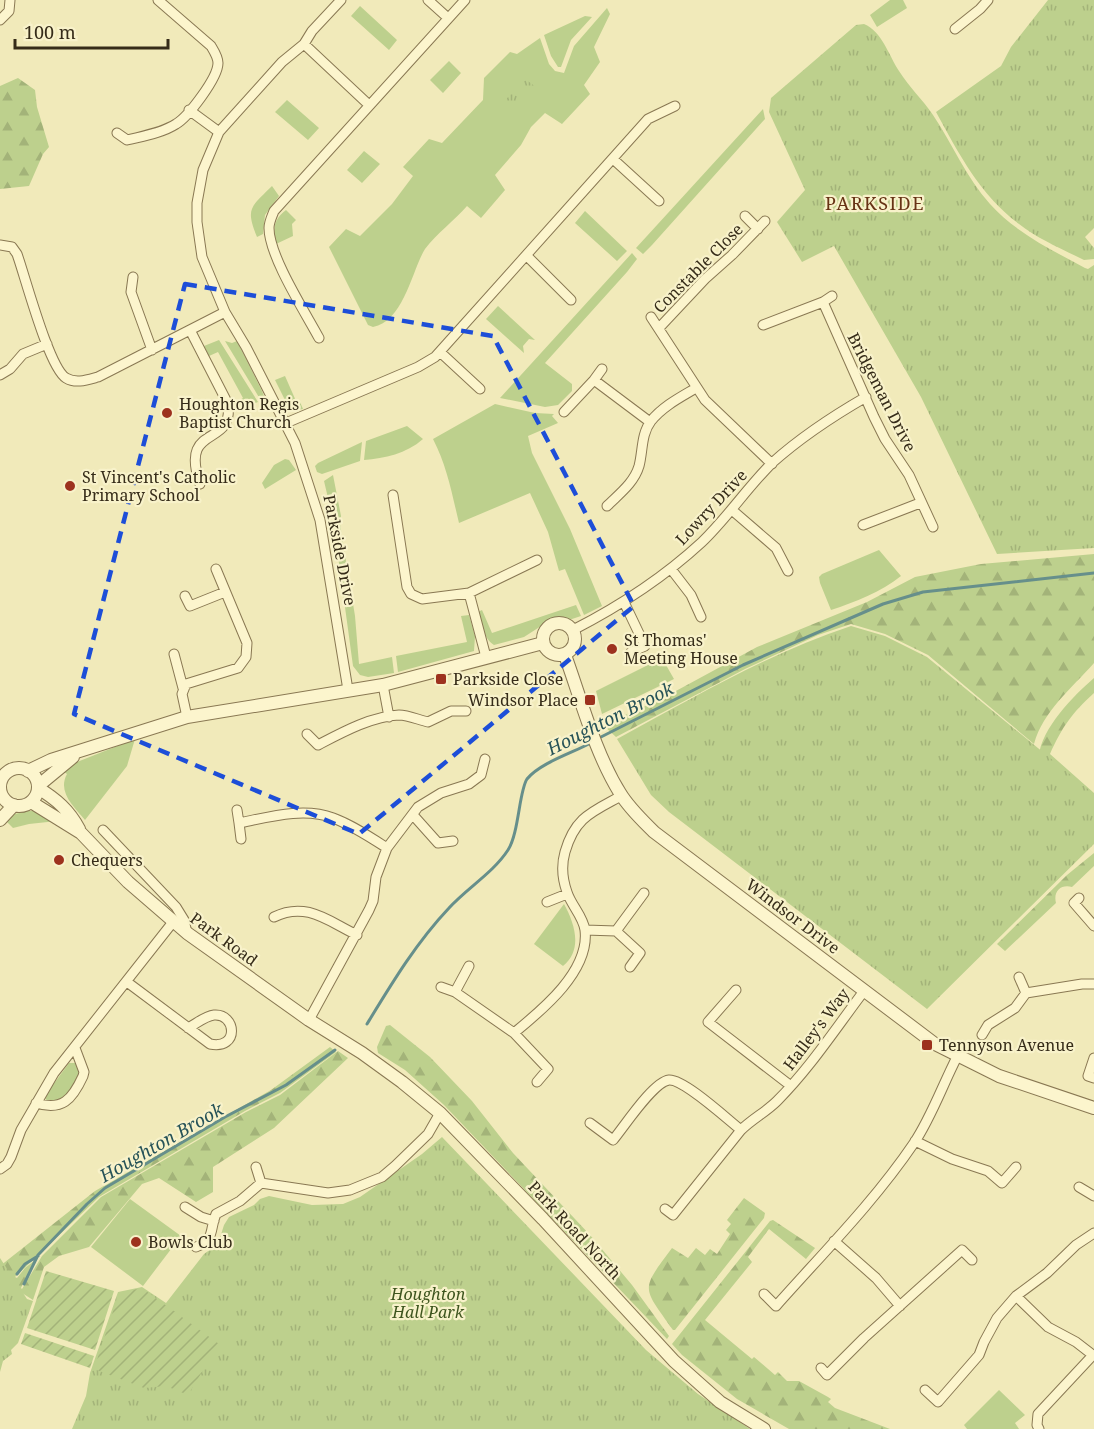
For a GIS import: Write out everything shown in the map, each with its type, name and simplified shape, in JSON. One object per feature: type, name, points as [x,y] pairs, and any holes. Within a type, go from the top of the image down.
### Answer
[{"type":"street","points":[[0,20],[9,11],[10,0]]},
{"type":"street","points":[[117,134],[127,140],[158,132],[178,123],[214,78],[218,64],[217,55],[197,32],[158,0]]},
{"type":"street","name":"Parkside Drive","points":[[341,0],[312,31],[304,44],[282,62],[219,132],[203,170],[197,203],[197,222],[202,257],[225,312],[286,423],[303,464],[320,520],[348,690]]},
{"type":"street","points":[[428,0],[448,18]]},
{"type":"street","points":[[319,338],[276,256],[269,226],[274,211],[465,0]]},
{"type":"street","points":[[955,29],[988,0]]},
{"type":"street","points":[[304,44],[369,105]]},
{"type":"street","points":[[286,423],[418,367],[440,352],[648,119],[675,106]]},
{"type":"street","points":[[189,110],[219,132]]},
{"type":"street","points":[[613,159],[659,201]]},
{"type":"street","name":"Constable Close","points":[[745,216],[758,229]]},
{"type":"street","name":"Constable Close","points":[[659,328],[705,279],[765,221]]},
{"type":"street","points":[[0,245],[12,247],[17,254],[47,344],[60,372],[66,378],[76,381],[98,377],[225,312]]},
{"type":"street","points":[[527,256],[571,300]]},
{"type":"street","points":[[133,276],[131,292],[152,350]]},
{"type":"street","points":[[763,325],[823,302],[832,296]]},
{"type":"street","name":"Bridgeman Drive","points":[[823,302],[885,439],[909,475],[933,527]]},
{"type":"street","points":[[651,317],[696,388],[716,412],[772,464]]},
{"type":"street","points":[[190,330],[228,404],[230,416],[228,423],[222,429],[201,442],[198,447],[194,458],[200,484]]},
{"type":"street","points":[[0,375],[10,369],[23,354],[47,344]]},
{"type":"street","points":[[440,352],[480,389]]},
{"type":"street","points":[[564,412],[602,369]]},
{"type":"street","points":[[594,380],[650,422]]},
{"type":"street","points":[[607,506],[630,484],[639,467],[642,442],[650,422],[665,408],[696,388]]},
{"type":"street","name":"Lowry Drive","points":[[573,630],[624,603],[671,570],[703,541],[772,464],[798,441],[834,415],[866,397]]},
{"type":"street","points":[[393,495],[406,587],[411,594],[422,599],[469,593],[537,560]]},
{"type":"street","points":[[862,525],[920,503]]},
{"type":"street","points":[[732,510],[776,548],[788,571]]},
{"type":"street","points":[[183,688],[191,681],[238,668],[246,657],[247,643],[216,569]]},
{"type":"street","points":[[671,570],[691,595],[701,617]]},
{"type":"street","points":[[186,596],[190,606],[225,592]]},
{"type":"street","points":[[469,593],[486,657]]},
{"type":"street","points":[[624,603],[645,646],[631,652]]},
{"type":"street","points":[[564,623],[573,630],[575,644],[573,649],[565,655],[554,655],[543,643],[545,632],[553,624],[564,623]]},
{"type":"street","points":[[28,771],[51,760],[187,717],[382,685],[543,643]]},
{"type":"street","points":[[174,654],[183,688],[187,717]]},
{"type":"street","name":"Windsor Drive","points":[[565,655],[600,751],[621,796],[654,832],[915,1031],[957,1056],[999,1076],[1094,1108]]},
{"type":"street","points":[[382,685],[389,717]]},
{"type":"street","points":[[307,734],[318,746],[352,728],[389,717],[401,715],[428,722],[450,711],[466,711]]},
{"type":"street","points":[[38,787],[33,775],[20,768],[5,770],[0,790],[5,800],[14,805],[23,806],[31,802],[38,787],[79,753]]},
{"type":"street","points":[[309,1020],[357,935],[372,901],[376,877],[387,848],[425,801],[469,784],[481,776],[484,759]]},
{"type":"street","name":"Park Road","points":[[38,787],[65,808],[73,817],[81,833]]},
{"type":"street","points":[[514,1033],[559,993],[582,951],[585,930],[567,894],[562,876],[563,860],[574,828],[587,815],[621,796]]},
{"type":"street","name":"Park Road","points":[[31,802],[81,833],[128,882],[187,933],[309,1020],[362,1053]]},
{"type":"street","points":[[0,820],[14,805]]},
{"type":"street","points":[[237,810],[240,839]]},
{"type":"street","points":[[239,823],[290,814],[318,814],[345,823],[387,848]]},
{"type":"street","points":[[413,815],[438,843]]},
{"type":"street","points":[[103,830],[176,907],[184,920],[187,933]]},
{"type":"street","points":[[429,848],[438,843],[453,841]]},
{"type":"street","points":[[616,931],[644,893]]},
{"type":"street","points":[[548,902],[567,894]]},
{"type":"street","points":[[1079,898],[1074,903],[1094,926]]},
{"type":"street","points":[[274,917],[286,911],[298,909],[315,913],[357,935]]},
{"type":"street","points":[[0,1169],[11,1157],[21,1130],[54,1073],[173,922]]},
{"type":"street","points":[[585,930],[616,931],[640,953],[630,967]]},
{"type":"street","points":[[455,992],[469,966]]},
{"type":"street","points":[[1019,977],[1026,993]]},
{"type":"street","points":[[127,982],[188,1028],[210,1044],[220,1046],[231,1038],[232,1032],[224,1016],[217,1015],[210,1016],[188,1028]]},
{"type":"street","points":[[982,1035],[988,1025],[1015,1008],[1026,993],[1094,984]]},
{"type":"street","points":[[441,987],[455,992],[514,1033],[548,1069],[537,1082]]},
{"type":"street","points":[[708,1022],[736,990]]},
{"type":"street","name":"Halley's Way","points":[[665,1209],[673,1215],[741,1130],[753,1118],[775,1103],[791,1086],[864,991]]},
{"type":"street","name":"Halley's Way","points":[[698,1016],[791,1086]]},
{"type":"street","points":[[36,1103],[54,1107],[67,1101],[84,1072],[75,1048]]},
{"type":"street","name":"Park Road North","points":[[362,1053],[440,1113],[543,1219],[674,1361],[720,1402],[764,1429]]},
{"type":"street","points":[[764,1294],[776,1305],[900,1163],[915,1141],[957,1056]]},
{"type":"street","points":[[1094,1058],[1088,1076],[1094,1078]]},
{"type":"street","points":[[591,1123],[613,1140],[656,1087],[668,1080],[681,1082],[741,1130]]},
{"type":"street","points":[[196,1247],[204,1244],[210,1238],[219,1212],[240,1200],[261,1183],[328,1193],[350,1190],[382,1177],[428,1134],[440,1113]]},
{"type":"street","points":[[915,1141],[952,1159],[988,1171],[1002,1183],[1016,1167]]},
{"type":"street","points":[[256,1167],[261,1183]]},
{"type":"street","points":[[1080,1187],[1094,1196]]},
{"type":"street","points":[[185,1207],[201,1217],[214,1221]]},
{"type":"street","points":[[925,1390],[938,1402],[979,1356],[997,1318],[1016,1296],[1047,1274],[1076,1245],[1094,1233]]},
{"type":"street","points":[[834,1241],[876,1278],[900,1305]]},
{"type":"street","points":[[821,1368],[827,1375],[962,1250],[972,1260]]},
{"type":"street","points":[[1016,1296],[1048,1327],[1094,1355],[1038,1414],[1037,1425],[1040,1429]]},
{"type":"highlighted area","points":[[185,284],[493,336],[634,606],[359,834],[74,714]]},
{"type":"green space","points":[[890,0],[903,0],[907,8],[877,27],[870,15]]},
{"type":"green space","points":[[1048,0],[1094,0],[1094,228],[1085,237],[1094,248],[1094,259],[1084,260],[1050,244],[1005,213],[972,173],[936,112],[1001,66],[1011,47]]},
{"type":"green space","points":[[360,6],[397,40],[389,50],[351,16]]},
{"type":"green space","points":[[607,8],[610,14],[594,47],[600,62],[584,85],[590,94],[562,124],[545,113],[531,127],[521,145],[495,175],[505,190],[481,218],[467,206],[440,232],[420,258],[400,305],[384,323],[373,327],[368,325],[329,247],[346,229],[360,236],[392,204],[413,176],[403,167],[429,139],[442,143],[483,100],[484,78],[510,52],[517,54],[540,38],[549,64],[555,71],[564,73],[574,46]]},
{"type":"green space","points":[[585,16],[592,17],[571,40],[561,67],[558,67],[551,56],[544,35]]},
{"type":"green space","points":[[864,24],[876,32],[899,71],[933,115],[981,194],[990,204],[1011,224],[1047,247],[1085,268],[1088,269],[1094,265],[1094,548],[997,554],[921,397],[834,246],[802,262],[777,222],[805,190],[769,112],[771,98],[856,25]]},
{"type":"green space","points":[[449,61],[461,73],[443,93],[430,80]]},
{"type":"green space","points":[[18,78],[35,90],[37,107],[49,147],[43,154],[29,186],[0,189],[0,86]]},
{"type":"green space","points":[[524,78],[537,88],[513,119],[499,108]]},
{"type":"green space","points":[[287,100],[319,128],[308,140],[275,112]]},
{"type":"green space","points":[[763,109],[765,119],[652,245],[643,254],[636,248]]},
{"type":"green space","points":[[364,151],[380,164],[362,183],[347,170]]},
{"type":"green space","points":[[272,186],[279,196],[265,215],[263,234],[257,237],[251,220],[252,208]]},
{"type":"green space","points":[[286,210],[296,220],[292,224],[293,236],[276,244],[275,225]]},
{"type":"green space","points":[[585,211],[627,251],[617,261],[575,223]]},
{"type":"green space","points":[[632,253],[637,259],[627,272],[545,363],[572,384],[572,391],[558,405],[545,407],[500,398]]},
{"type":"green space","points":[[498,306],[535,340],[529,339],[523,346],[524,353],[486,319]]},
{"type":"green space","points":[[219,340],[258,402],[240,409],[236,403],[243,398],[218,352],[209,356],[204,346]]},
{"type":"green space","points":[[225,341],[232,343],[237,341],[269,409],[260,399]]},
{"type":"green space","points":[[285,376],[296,401],[300,402],[303,409],[289,408],[275,380]]},
{"type":"green space","points":[[495,404],[535,413],[554,414],[552,416],[558,423],[528,436],[532,453],[570,529],[602,606],[584,615],[565,569],[559,571],[548,532],[530,493],[459,523],[446,470],[433,439]]},
{"type":"green space","points":[[407,426],[423,439],[395,454],[364,460],[366,441]]},
{"type":"green space","points":[[362,442],[360,461],[322,474],[317,472],[315,466],[318,463]]},
{"type":"green space","points":[[285,459],[289,460],[296,470],[265,489],[262,483],[274,465]]},
{"type":"green space","points":[[333,475],[355,616],[359,664],[392,657],[394,673],[368,677],[360,675],[353,666],[333,519],[324,481]]},
{"type":"green space","points":[[879,550],[901,576],[867,596],[831,610],[819,577]]},
{"type":"green space","points":[[1094,554],[1094,663],[1051,710],[1034,744],[928,655],[885,634],[851,624],[818,635],[745,669],[616,737],[603,725],[663,698],[757,647],[867,602],[915,577],[981,564]]},
{"type":"green space","points":[[576,605],[581,616],[572,619],[552,619],[524,637],[494,645],[485,634],[478,612],[482,610],[492,633]]},
{"type":"green space","points":[[469,615],[475,636],[474,651],[398,672],[396,656],[467,642],[461,616]]},
{"type":"green space","points":[[851,626],[885,636],[927,657],[1094,794],[1094,844],[927,1009],[669,812],[651,795],[617,739],[761,663]]},
{"type":"green space","points":[[662,658],[674,679],[602,714],[596,691]]},
{"type":"green space","points":[[1094,678],[1094,693],[1068,721],[1050,754],[1094,793],[1094,801],[1039,756],[1041,746],[1052,724],[1068,703]]},
{"type":"green space","points":[[135,739],[127,766],[85,820],[65,793],[64,781],[67,774],[63,771],[77,762]]},
{"type":"green space","points":[[27,811],[38,811],[57,821],[13,828],[5,820]]},
{"type":"green space","points":[[1094,853],[1094,866],[1072,887],[1059,889],[1055,899],[1056,903],[1005,951],[997,944],[1067,875]]},
{"type":"green space","points":[[564,904],[574,928],[575,945],[569,960],[563,966],[534,944]]},
{"type":"green space","points":[[390,1025],[430,1057],[472,1101],[513,1153],[590,1235],[632,1285],[669,1336],[667,1339],[444,1105],[405,1070],[378,1053],[377,1047],[386,1026]]},
{"type":"green space","points":[[330,1047],[336,1052],[280,1093],[245,1111],[99,1197],[15,1277],[17,1278],[34,1261],[22,1289],[42,1256],[101,1197],[246,1112],[280,1095],[338,1051],[348,1058],[274,1128],[213,1167],[213,1192],[196,1202],[159,1178],[142,1184],[89,1247],[59,1256],[44,1267],[33,1300],[22,1293],[0,1266],[95,1191],[271,1090]]},
{"type":"green space","points":[[69,1063],[77,1063],[81,1077],[61,1103],[50,1104],[44,1097]]},
{"type":"green space","name":"Houghton Hall Park","points":[[442,1137],[646,1350],[698,1394],[750,1429],[72,1429],[86,1396],[90,1373],[118,1292],[142,1287],[166,1303],[204,1254],[218,1244],[229,1217],[269,1196],[312,1205],[343,1204],[360,1197],[422,1154]]},
{"type":"green space","points":[[744,1198],[765,1213],[764,1218],[673,1330],[651,1296],[650,1281],[654,1273],[672,1248],[688,1258],[696,1248],[705,1255],[710,1249],[717,1254],[730,1234],[726,1230],[731,1224],[727,1220]]},
{"type":"green space","name":"Bowls Club","points":[[130,1199],[181,1236],[143,1286],[91,1247]]},
{"type":"green space","points":[[773,1220],[815,1248],[806,1259],[769,1229],[748,1257],[752,1262],[705,1320],[775,1375],[778,1372],[787,1381],[799,1381],[831,1399],[828,1402],[835,1408],[890,1429],[789,1429],[737,1399],[682,1355],[672,1344]]},
{"type":"green space","points":[[0,1258],[27,1299],[33,1301],[18,1343],[11,1350],[12,1354],[3,1361],[0,1372]]},
{"type":"green space","points":[[46,1271],[114,1291],[95,1350],[27,1328]]},
{"type":"green space","points":[[142,1288],[219,1344],[188,1395],[166,1386],[144,1388],[94,1369],[119,1293]]},
{"type":"green space","points":[[25,1333],[94,1356],[90,1368],[21,1344]]},
{"type":"green space","points":[[999,1390],[1025,1415],[1015,1423],[1019,1429],[967,1429],[964,1425]]},
{"type":"waterway","name":"Houghton Brook","points":[[599,738],[743,665],[883,604],[923,592],[1094,573]]},
{"type":"waterway","name":"Houghton Brook","points":[[367,1024],[426,935],[449,908],[495,866],[508,850],[512,843],[527,779],[548,763],[591,743]]},
{"type":"waterway","name":"Houghton Brook","points":[[24,1284],[38,1255],[105,1188],[225,1117],[286,1085],[335,1050]]},
{"type":"waterway","points":[[17,1274],[25,1264],[38,1256]]},
{"type":"place","name":"Houghton Regis Baptist Church","points":[[167,413]]},
{"type":"place","name":"St Vincent's Catholic Primary School","points":[[70,486]]},
{"type":"place","name":"St Thomas' Meeting House","points":[[612,649]]},
{"type":"place","name":"Parkside Close","points":[[441,679]]},
{"type":"place","name":"Windsor Place","points":[[590,700]]},
{"type":"place","name":"Chequers","points":[[59,860]]},
{"type":"place","name":"Tennyson Avenue","points":[[927,1045]]},
{"type":"place","name":"Bowls Club","points":[[136,1242]]},
{"type":"district","name":"PARKSIDE","points":[[875,203]]}]
